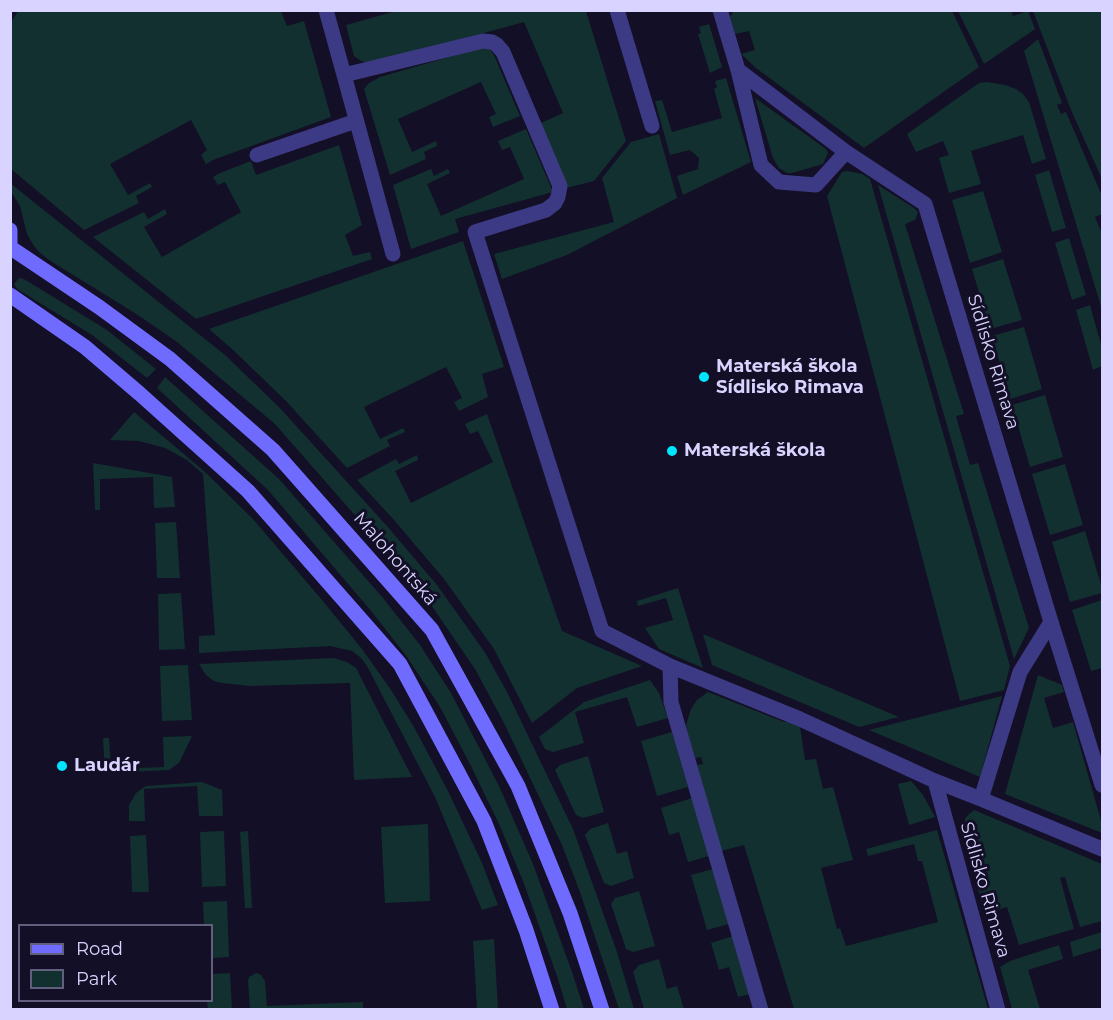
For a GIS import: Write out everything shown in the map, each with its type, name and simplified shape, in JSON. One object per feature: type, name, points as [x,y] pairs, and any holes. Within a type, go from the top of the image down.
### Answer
[{"type":"main road","name":"Malohontská","points":[[10,230],[11,249],[99,307],[170,360],[273,450],[432,630],[518,786],[570,913],[602,1010]]},
{"type":"main road","points":[[10,295],[85,347],[248,491],[400,664],[484,822],[526,930],[552,1010]]},
{"type":"street","points":[[326,10],[393,254]]},
{"type":"street","points":[[617,10],[652,126]]},
{"type":"street","points":[[720,10],[738,70],[760,165],[779,182],[816,184],[846,152]]},
{"type":"street","points":[[344,75],[483,41],[492,42],[503,52],[560,186],[555,203],[546,210],[475,232],[602,631],[669,666],[800,719],[935,781],[1102,849]]},
{"type":"street","name":"Sídlisko Rimava","points":[[738,70],[846,152],[925,204],[1102,785]]},
{"type":"street","points":[[258,155],[356,121]]},
{"type":"street","name":"Sídlisko Rimava","points":[[981,799],[1020,672],[1051,622]]},
{"type":"street","points":[[669,666],[671,702],[761,1010]]},
{"type":"street","name":"Sídlisko Rimava","points":[[935,781],[998,1010]]},
{"type":"green space","points":[[19,10],[281,11],[287,26],[304,21],[331,117],[206,164],[201,155],[207,150],[191,120],[110,164],[128,195],[150,183],[152,187],[136,196],[139,203],[84,230],[11,169],[11,22]]},
{"type":"green space","points":[[396,11],[586,11],[626,141],[594,181],[566,188],[539,124],[563,113],[524,22],[371,64],[354,56],[346,25]]},
{"type":"green space","points":[[734,11],[952,11],[979,67],[864,148],[756,68],[741,54],[755,50],[749,31],[735,34],[730,17]]},
{"type":"green space","points":[[958,11],[1011,11],[1013,16],[1028,11],[1035,29],[984,64]]},
{"type":"green space","points":[[1033,11],[1100,11],[1102,16],[1102,179],[1071,110]]},
{"type":"green space","points":[[709,24],[722,67],[710,73],[698,34],[701,33],[699,27]]},
{"type":"green space","points":[[1038,39],[1062,103],[1057,105],[1061,114],[1066,112],[1102,196],[1102,214],[1095,217],[1102,234],[1102,310],[1024,51]]},
{"type":"green space","points":[[480,48],[489,48],[494,55],[520,116],[493,127],[489,117],[496,114],[481,82],[398,119],[412,152],[436,141],[437,146],[424,152],[426,159],[390,175],[364,89],[380,77]]},
{"type":"green space","points":[[726,78],[751,162],[683,195],[677,176],[698,169],[699,158],[690,150],[670,155],[655,101],[662,100],[672,132],[722,118],[714,89],[717,87],[715,81]]},
{"type":"green space","points":[[979,83],[1005,85],[1023,94],[1029,102],[1046,159],[1032,164],[1023,135],[971,151],[981,184],[949,193],[939,158],[949,155],[943,141],[916,152],[907,134]]},
{"type":"green space","points":[[755,98],[826,149],[828,153],[823,164],[792,173],[779,168],[773,158]]},
{"type":"green space","points":[[526,129],[553,192],[455,219],[459,232],[411,249],[393,185],[431,169],[434,176],[448,169],[450,173],[427,184],[441,216],[524,179],[510,147],[502,150],[498,141]]},
{"type":"green space","points":[[659,134],[677,198],[567,255],[502,279],[494,254],[614,222],[602,178],[631,142]]},
{"type":"green space","points":[[339,145],[362,225],[345,235],[353,256],[370,252],[372,259],[196,319],[93,237],[144,212],[148,219],[165,209],[167,214],[144,227],[162,257],[241,212],[225,182],[218,185],[213,177],[251,161],[256,175]]},
{"type":"green space","points":[[1049,170],[1066,228],[1052,232],[1035,175]]},
{"type":"green space","points":[[842,172],[862,174],[870,179],[1010,666],[1004,690],[960,701],[827,196]]},
{"type":"green space","points":[[10,183],[225,355],[279,407],[437,585],[486,654],[507,692],[573,829],[617,952],[634,1009],[619,1009],[562,845],[504,723],[475,669],[423,593],[275,424],[177,342],[39,252],[27,234],[20,206],[11,192]]},
{"type":"green space","points":[[878,185],[918,212],[915,220],[905,224],[964,414],[956,416],[970,465],[978,463],[1029,628],[1014,659]]},
{"type":"green space","points":[[983,191],[1002,252],[970,263],[952,200]]},
{"type":"green space","points":[[1069,238],[1086,295],[1072,300],[1055,243]]},
{"type":"green space","points":[[463,241],[504,367],[482,374],[488,397],[459,411],[454,402],[462,398],[446,367],[364,407],[380,439],[403,428],[405,432],[387,440],[390,446],[347,468],[285,400],[209,329]]},
{"type":"green space","points":[[1003,259],[1022,320],[990,329],[972,269]]},
{"type":"green space","points":[[19,278],[107,330],[156,369],[147,378],[92,335],[17,289],[14,284]]},
{"type":"green space","points":[[1090,305],[1102,348],[1102,366],[1093,370],[1076,310]]},
{"type":"green space","points":[[1024,327],[1042,389],[1010,399],[992,336]]},
{"type":"green space","points":[[165,377],[279,479],[383,598],[420,645],[451,693],[499,786],[533,864],[584,1009],[567,1009],[523,881],[499,824],[440,707],[407,657],[372,612],[268,490],[157,388]]},
{"type":"green space","points":[[1045,395],[1063,457],[1030,467],[1012,405]]},
{"type":"green space","points":[[134,412],[204,471],[253,519],[362,649],[414,727],[448,791],[482,863],[498,905],[482,910],[435,797],[361,658],[352,651],[330,646],[199,653],[199,636],[215,635],[203,474],[187,460],[165,448],[139,441],[110,440]]},
{"type":"green space","points":[[487,414],[562,631],[642,666],[577,688],[532,723],[494,649],[444,579],[357,480],[396,459],[399,464],[417,455],[418,460],[395,471],[411,503],[493,462],[478,431],[470,434],[465,424]]},
{"type":"green space","points":[[93,463],[172,477],[175,507],[154,508],[153,477],[100,479],[100,510],[95,510]]},
{"type":"green space","points":[[1065,464],[1083,525],[1050,535],[1032,474]]},
{"type":"green space","points":[[176,522],[180,578],[157,578],[155,523]]},
{"type":"green space","points":[[1085,531],[1102,593],[1070,602],[1052,542]]},
{"type":"green space","points":[[678,588],[703,668],[659,649],[645,628],[673,620],[666,598],[638,606],[637,601]]},
{"type":"green space","points":[[181,593],[185,649],[159,650],[158,594]]},
{"type":"green space","points":[[1102,600],[1102,668],[1091,671],[1072,610]]},
{"type":"green space","points":[[703,634],[899,717],[859,727],[712,665]]},
{"type":"green space","points":[[334,658],[356,668],[412,777],[354,780],[350,683],[250,686],[222,683],[206,675],[199,664]]},
{"type":"green space","points":[[188,665],[192,720],[162,721],[160,666]]},
{"type":"green space","points":[[1038,675],[1062,685],[1064,692],[1044,698],[1053,728],[1073,722],[1102,824],[1102,833],[1005,794]]},
{"type":"green space","points":[[650,680],[659,693],[668,718],[637,727],[627,697],[575,712],[584,743],[553,752],[545,749],[539,737],[584,702]]},
{"type":"green space","points":[[708,692],[784,722],[799,720],[805,760],[816,759],[823,789],[833,787],[853,860],[821,868],[837,929],[840,928],[846,946],[938,922],[922,861],[918,861],[914,844],[868,856],[866,849],[937,830],[988,1009],[794,1009],[744,845],[721,851],[697,765],[703,764],[701,757],[695,758],[688,735],[686,725],[691,709],[697,700]]},
{"type":"green space","points":[[1002,696],[980,777],[869,730]]},
{"type":"green space","points":[[672,732],[688,787],[657,796],[641,741]]},
{"type":"green space","points":[[192,736],[179,763],[169,770],[105,773],[103,738],[109,738],[111,769],[164,767],[163,737]]},
{"type":"green space","points":[[588,756],[604,812],[583,818],[576,815],[555,770],[560,765]]},
{"type":"green space","points":[[911,781],[923,795],[935,817],[909,825],[898,784]]},
{"type":"green space","points":[[202,782],[222,790],[223,816],[199,816],[197,786],[144,789],[145,821],[129,821],[129,805],[136,793],[146,786]]},
{"type":"green space","points":[[692,798],[709,856],[688,862],[679,832],[669,835],[661,808]]},
{"type":"green space","points":[[974,810],[1102,864],[1102,921],[1080,927],[1065,877],[1060,878],[1074,929],[1019,945],[1007,907],[991,912],[1002,950],[996,952],[964,840],[965,819]]},
{"type":"green space","points":[[608,823],[617,854],[627,851],[634,878],[611,886],[604,883],[585,835],[590,829]]},
{"type":"green space","points":[[428,824],[430,901],[385,903],[381,827]]},
{"type":"green space","points":[[224,831],[226,886],[202,887],[200,832]]},
{"type":"green space","points":[[248,831],[252,908],[245,908],[240,832]]},
{"type":"green space","points":[[146,835],[149,892],[132,892],[130,836]]},
{"type":"green space","points":[[713,869],[729,924],[707,930],[691,875]]},
{"type":"green space","points":[[639,891],[655,946],[633,952],[626,949],[611,904],[615,898]]},
{"type":"green space","points":[[227,901],[229,957],[213,958],[213,924],[204,924],[203,902]]},
{"type":"green space","points":[[1102,932],[1102,948],[1073,957],[1070,942]]},
{"type":"green space","points":[[733,936],[750,994],[738,997],[729,967],[719,970],[711,943]]},
{"type":"green space","points":[[494,939],[498,1009],[477,1009],[473,941]]},
{"type":"green space","points":[[1059,945],[1063,959],[1028,970],[1040,1009],[1012,1009],[1000,967],[1010,961]]},
{"type":"green space","points":[[659,959],[667,989],[677,986],[684,1009],[644,1009],[633,972],[639,965]]},
{"type":"green space","points":[[230,973],[232,1009],[208,1009],[207,1002],[213,1002],[213,974]]},
{"type":"green space","points":[[256,973],[260,974],[265,981],[267,1006],[363,1002],[363,1009],[250,1009],[248,981],[249,977]]},
{"type":"place","name":"Materská škola Sídlisko Rimava","points":[[704,377]]},
{"type":"place","name":"Materská škola","points":[[672,451]]},
{"type":"place","name":"Laudár","points":[[62,766]]}]
